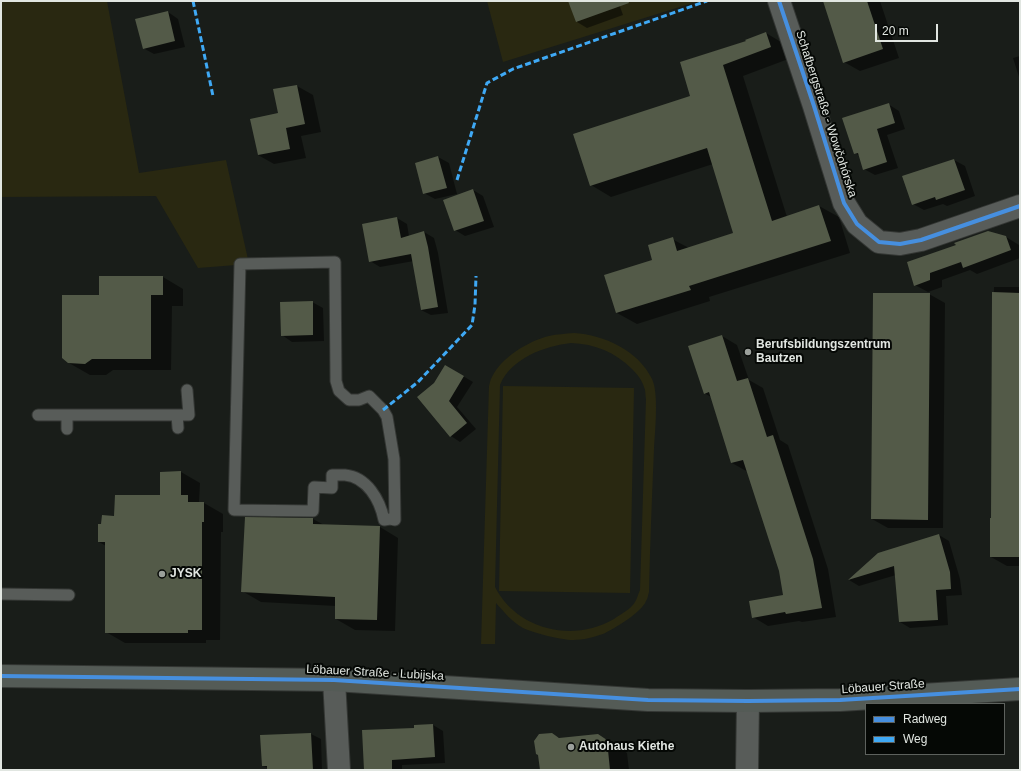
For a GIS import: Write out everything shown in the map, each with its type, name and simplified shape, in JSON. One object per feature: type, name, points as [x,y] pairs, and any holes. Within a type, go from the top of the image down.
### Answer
[{"type":"main road","name":"Löbauer Straße - Lubijska","points":[[1,676],[334,680],[648,700],[748,701]]},
{"type":"main road","name":"Löbauer Straße","points":[[748,701],[840,700],[1020,689]]},
{"type":"street","name":"Schafbergstraße - Wowčohórska","points":[[779,1],[844,203],[857,224],[879,242],[900,244],[921,240],[1020,206]]},
{"type":"street","points":[[334,680],[339,770]]},
{"type":"street","points":[[747,770],[748,701]]},
{"type":"lane","points":[[335,262],[336,381],[339,391],[349,400],[359,400],[369,396],[388,417],[394,459],[395,520],[384,520],[377,498],[366,485],[359,480],[346,475],[332,475],[332,488],[314,487],[313,511],[234,510],[240,264],[335,262]]},
{"type":"lane","points":[[38,415],[189,415],[187,390]]},
{"type":"lane","points":[[67,415],[67,429]]},
{"type":"lane","points":[[177,415],[178,428]]},
{"type":"lane","points":[[1,594],[69,595]]},
{"type":"shaded area","points":[[1,1],[107,1],[139,173],[226,160],[249,264],[198,268],[156,196],[1,197]]},
{"type":"shaded area","points":[[487,1],[699,1],[503,62]]},
{"type":"shaded area","points":[[574,333],[597,337],[629,352],[646,369],[654,385],[656,412],[648,598],[639,610],[614,628],[603,634],[585,639],[573,640],[548,636],[523,628],[512,620],[496,603],[495,644],[481,644],[490,380],[496,370],[508,357],[524,346],[541,338],[558,334]],"holes":[[[571,343],[596,347],[619,358],[637,375],[645,390],[646,399],[640,590],[633,605],[614,619],[598,626],[581,630],[564,631],[547,628],[517,614],[505,602],[495,587],[500,385],[512,367],[530,355],[550,347]]]},
{"type":"shaded area","points":[[503,386],[634,388],[630,593],[499,591]]},
{"type":"building","points":[[568,1],[628,1],[629,3],[576,22]]},
{"type":"building","points":[[823,1],[867,1],[883,49],[843,63]]},
{"type":"building","points":[[168,11],[175,41],[143,49],[135,19]]},
{"type":"building","points":[[766,32],[771,47],[723,65],[772,221],[819,205],[831,241],[689,286],[691,290],[616,313],[604,275],[652,260],[648,245],[673,237],[677,251],[733,233],[707,148],[590,186],[573,134],[690,96],[680,62],[746,41],[745,40]]},
{"type":"building","points":[[297,85],[305,124],[286,128],[290,149],[258,155],[250,119],[278,113],[273,89]]},
{"type":"building","points":[[889,103],[895,123],[877,129],[887,162],[863,170],[858,153],[854,154],[842,118]]},
{"type":"building","points":[[438,156],[447,188],[423,194],[415,163]]},
{"type":"building","points":[[954,159],[965,190],[936,200],[935,197],[912,205],[902,176]]},
{"type":"building","points":[[473,189],[484,221],[454,231],[443,200]]},
{"type":"building","points":[[397,217],[401,238],[424,231],[438,307],[421,310],[411,254],[369,262],[362,224]]},
{"type":"building","points":[[988,231],[1006,236],[1011,250],[963,268],[961,262],[930,273],[930,280],[914,286],[907,262],[956,245],[954,243]]},
{"type":"building","points":[[99,276],[163,276],[163,295],[151,295],[151,359],[92,359],[85,364],[68,363],[62,358],[62,295],[99,295]]},
{"type":"building","points":[[992,292],[1020,293],[1020,557],[990,557]]},
{"type":"building","points":[[873,293],[930,293],[928,520],[871,519]]},
{"type":"building","points":[[313,301],[313,335],[281,336],[280,302]]},
{"type":"building","points":[[722,335],[737,381],[748,378],[767,437],[773,435],[813,559],[822,608],[786,614],[785,612],[752,618],[749,601],[783,595],[779,571],[743,460],[731,463],[709,392],[704,394],[688,346]]},
{"type":"building","points":[[445,365],[464,376],[449,401],[467,423],[450,437],[417,397],[434,383]]},
{"type":"building","points":[[181,471],[181,495],[188,495],[188,502],[204,502],[204,522],[202,522],[202,630],[188,630],[188,633],[105,633],[105,542],[98,542],[98,524],[101,524],[102,515],[114,516],[115,495],[160,495],[160,472]]},
{"type":"building","points":[[245,517],[313,518],[313,524],[380,526],[377,620],[335,619],[335,597],[241,592]]},
{"type":"building","points":[[939,534],[950,572],[951,589],[936,590],[938,620],[899,622],[894,566],[848,580],[878,553]]},
{"type":"building","points":[[433,724],[435,757],[392,760],[392,770],[364,770],[362,730],[414,728],[414,725]]},
{"type":"building","points":[[311,733],[313,770],[267,770],[267,766],[262,766],[260,735]]},
{"type":"building","name":"Autohaus Kiethe","points":[[552,733],[559,738],[598,734],[607,740],[610,770],[540,770],[534,741],[539,734]]},
{"type":"marked path","points":[[193,1],[213,96]]},
{"type":"marked path","points":[[457,180],[487,83],[513,69],[707,1]]},
{"type":"marked path","points":[[383,410],[418,382],[472,325],[475,305],[476,276]]},
{"type":"cycle path","points":[[779,1],[844,203],[857,224],[879,242],[900,244],[921,240],[1020,206]]},
{"type":"cycle path","points":[[1,676],[334,680],[648,700],[840,700],[1020,689]]},
{"type":"place","name":"Berufsbildungszentrum Bautzen","points":[[748,352]]},
{"type":"place","name":"JYSK","points":[[162,574]]},
{"type":"place","name":"Autohaus Kiethe","points":[[571,747]]}]
